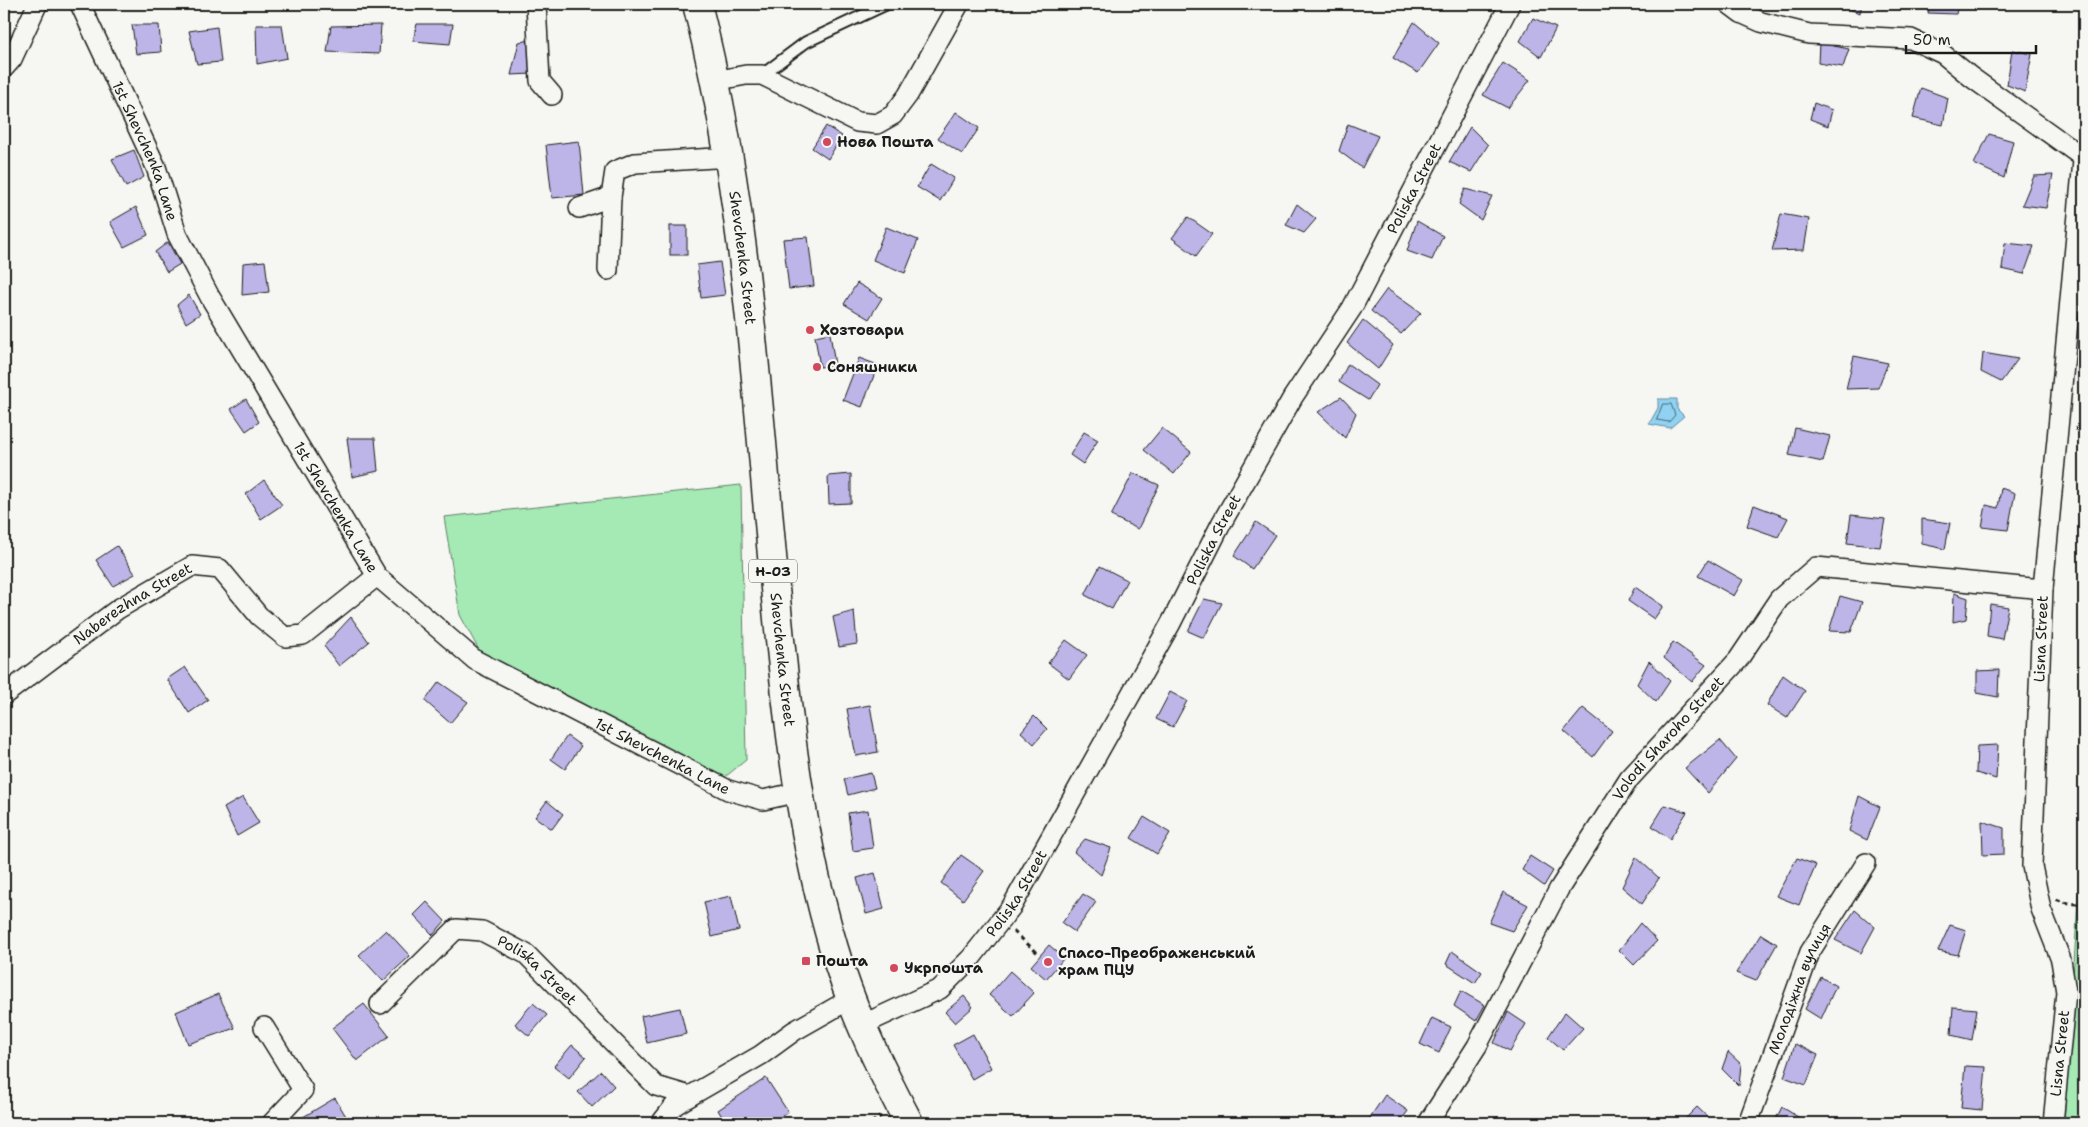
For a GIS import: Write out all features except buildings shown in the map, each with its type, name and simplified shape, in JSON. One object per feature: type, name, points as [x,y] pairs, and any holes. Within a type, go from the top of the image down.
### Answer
[{"type":"main road","name":"Shevchenka Street","points":[[697,4],[730,157],[749,299],[786,700],[803,821],[835,952],[862,1025],[884,1076],[909,1123]]},
{"type":"street","points":[[4,68],[12,59],[42,4]]},
{"type":"street","name":"1st Shevchenka Lane","points":[[80,4],[156,167],[177,234],[210,297],[378,576],[475,660],[728,790],[763,800],[799,792]]},
{"type":"street","points":[[536,4],[540,81],[552,95]]},
{"type":"street","points":[[714,81],[746,75],[762,75],[857,122],[877,124],[893,115],[908,94],[959,4]]},
{"type":"street","name":"Poliska Street","points":[[862,1025],[940,989],[971,958],[1012,906],[1157,649],[1221,524],[1293,397],[1352,308],[1510,4]]},
{"type":"street","points":[[1729,4],[1740,13],[1761,22],[1810,34],[1910,39],[1943,54],[1978,82],[2084,158]]},
{"type":"street","name":"Lisna Street","points":[[2053,1123],[2066,992],[2062,960],[2041,909],[2032,866],[2044,589],[2084,150]]},
{"type":"street","points":[[608,270],[611,197],[615,171],[635,163],[730,157]]},
{"type":"street","points":[[579,208],[611,197]]},
{"type":"street","name":"Naberezhna Street","points":[[4,695],[118,609],[192,566],[220,569],[260,616],[285,637],[303,635],[378,576]]},
{"type":"street","name":"Volodi Sharoho Street","points":[[1428,1123],[1444,1115],[1559,889],[1630,778],[1738,660],[1779,599],[1816,567],[2044,589]]},
{"type":"street","name":"Молодіжна вулиця","points":[[1748,1123],[1810,952],[1866,863]]},
{"type":"street","name":"Poliska Street","points":[[380,1004],[456,929],[482,931],[526,954],[656,1086],[690,1096]]},
{"type":"street","points":[[661,1123],[675,1105],[761,1055],[794,1031],[852,998]]},
{"type":"street","points":[[264,1027],[303,1090],[272,1123]]},
{"type":"lane","points":[[762,75],[806,42],[887,4]]},
{"type":"path","points":[[2037,889],[2063,902],[2084,905]]},
{"type":"path","points":[[1001,920],[1040,956]]},
{"type":"path","points":[[870,1123],[883,1115]]},
{"type":"green space","points":[[741,485],[746,760],[725,777],[481,654],[460,615],[444,517]]},
{"type":"green space","points":[[2084,805],[2084,1123],[2064,1123]]},
{"type":"water","points":[[1658,399],[1677,399],[1677,409],[1684,416],[1670,428],[1649,424],[1658,408]]},
{"type":"place","name":"Нова Пошта","points":[[827,142]]},
{"type":"place","name":"Хозтовари","points":[[810,330]]},
{"type":"place","name":"Соняшники","points":[[817,367]]},
{"type":"place","name":"Пошта","points":[[806,961]]},
{"type":"place","name":"Спасо-Преображенський храм ПЦУ","points":[[1048,962]]},
{"type":"place","name":"Укрпошта","points":[[894,968]]}]
